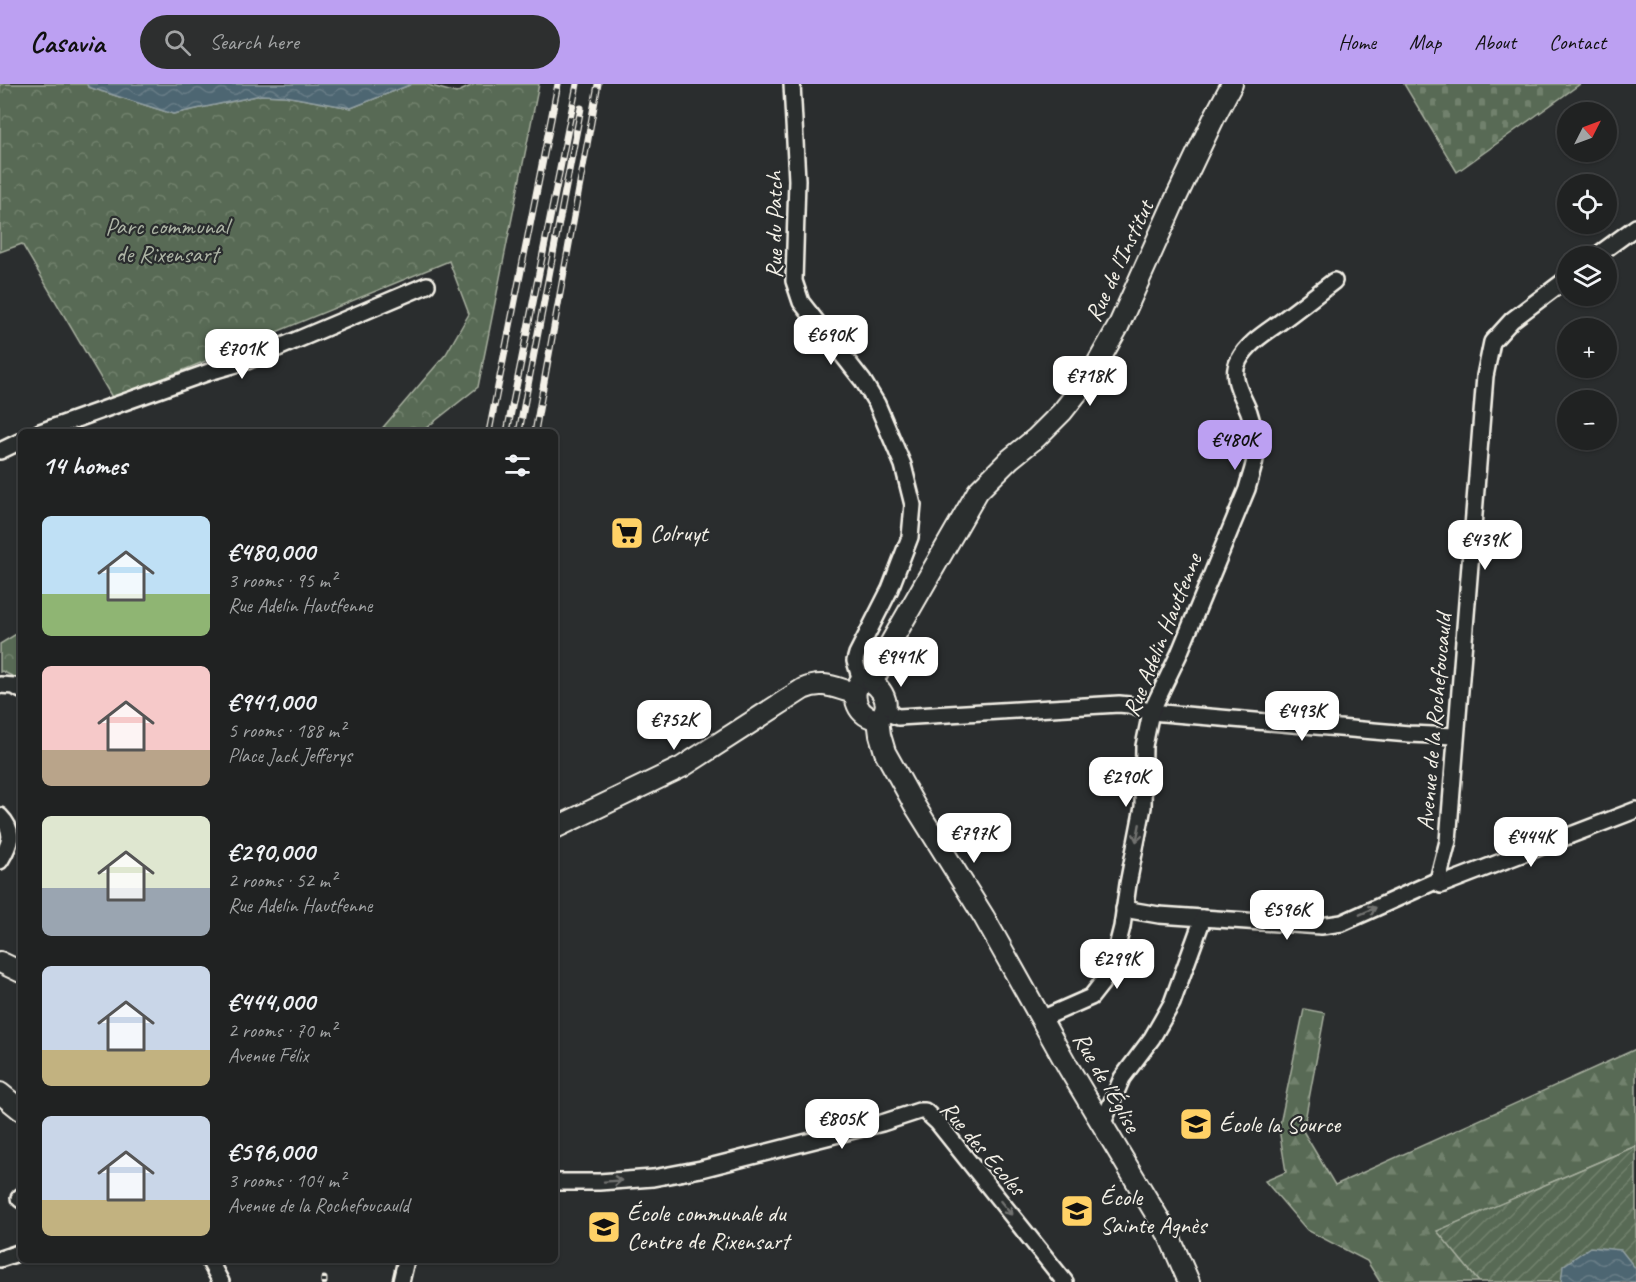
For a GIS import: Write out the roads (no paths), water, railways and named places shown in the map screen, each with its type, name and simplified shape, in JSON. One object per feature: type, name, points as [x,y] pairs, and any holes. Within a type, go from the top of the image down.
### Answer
[{"type":"street","name":"Rue du Patch","points":[[792,84],[797,180],[794,281],[801,302],[863,381],[877,404],[903,465],[913,505],[910,537],[890,589],[855,661],[862,685]]},
{"type":"street","name":"Rue de l'Institut","points":[[862,685],[878,672],[890,644],[978,491],[1062,412],[1097,364],[1118,327],[1175,200],[1232,84]]},
{"type":"street","points":[[1610,246],[1636,227]]},
{"type":"street","name":"Rue Adelin Hautfenne","points":[[1041,1019],[1091,997],[1112,966],[1122,927],[1143,807],[1144,746],[1151,712],[1197,610],[1247,489],[1253,467],[1256,452],[1253,432],[1249,411],[1240,394],[1236,366],[1250,345],[1334,281]]},
{"type":"street","points":[[48,429],[209,372],[247,361],[427,285]]},
{"type":"street","name":"Avenue de la Rochefoucauld","points":[[1438,880],[1448,840],[1485,376],[1492,342],[1512,320],[1557,286]]},
{"type":"street","points":[[0,451],[18,442]]},
{"type":"street","points":[[558,827],[682,767],[803,688],[814,684],[862,685],[882,692],[886,702],[881,716]]},
{"type":"street","points":[[0,685],[18,688]]},
{"type":"street","points":[[862,685],[856,700],[865,714],[873,719],[881,716],[898,717],[1119,704],[1151,712],[1455,736]]},
{"type":"street","name":"Rue de l'Église","points":[[881,716],[880,735],[885,752],[915,806],[984,917],[1168,1236],[1189,1282]]},
{"type":"street","points":[[1124,909],[1159,915],[1289,925],[1321,926],[1342,923],[1438,880],[1441,885],[1636,810]]},
{"type":"street","points":[[0,816],[8,824],[10,845],[0,861]]},
{"type":"street","points":[[1102,1125],[1122,1078],[1152,1038],[1172,1003],[1203,918]]},
{"type":"street","points":[[0,962],[18,971]]},
{"type":"street","points":[[0,1093],[18,1108]]},
{"type":"street","name":"Rue des Ecoles","points":[[558,1182],[653,1178],[701,1169],[925,1111],[938,1123],[1065,1282]]},
{"type":"street","points":[[0,1259],[18,1253]]},
{"type":"street","points":[[211,1263],[221,1282]]},
{"type":"street","points":[[401,1282],[405,1263]]},
{"type":"water","points":[[87,84],[412,84],[351,108],[285,96],[261,95],[173,114],[88,87]]},
{"type":"water","points":[[1590,1247],[1621,1250],[1636,1269],[1636,1282],[1561,1282],[1563,1266]]},
{"type":"railway","points":[[490,429],[558,84]]},
{"type":"railway","points":[[508,429],[577,84]]},
{"type":"railway","points":[[536,429],[598,84]]},
{"type":"railway","points":[[520,429],[581,108]]},
{"type":"place","name":"Colruyt","points":[[627,533]]},
{"type":"place","name":"École la Source","points":[[1196,1124]]},
{"type":"place","name":"École Sainte Agnès","points":[[1077,1211]]},
{"type":"place","name":"École communale du Centre de Rixensart","points":[[604,1227]]},
{"type":"park label","name":"Parc communal de Rixensart","points":[[167,240]]}]
